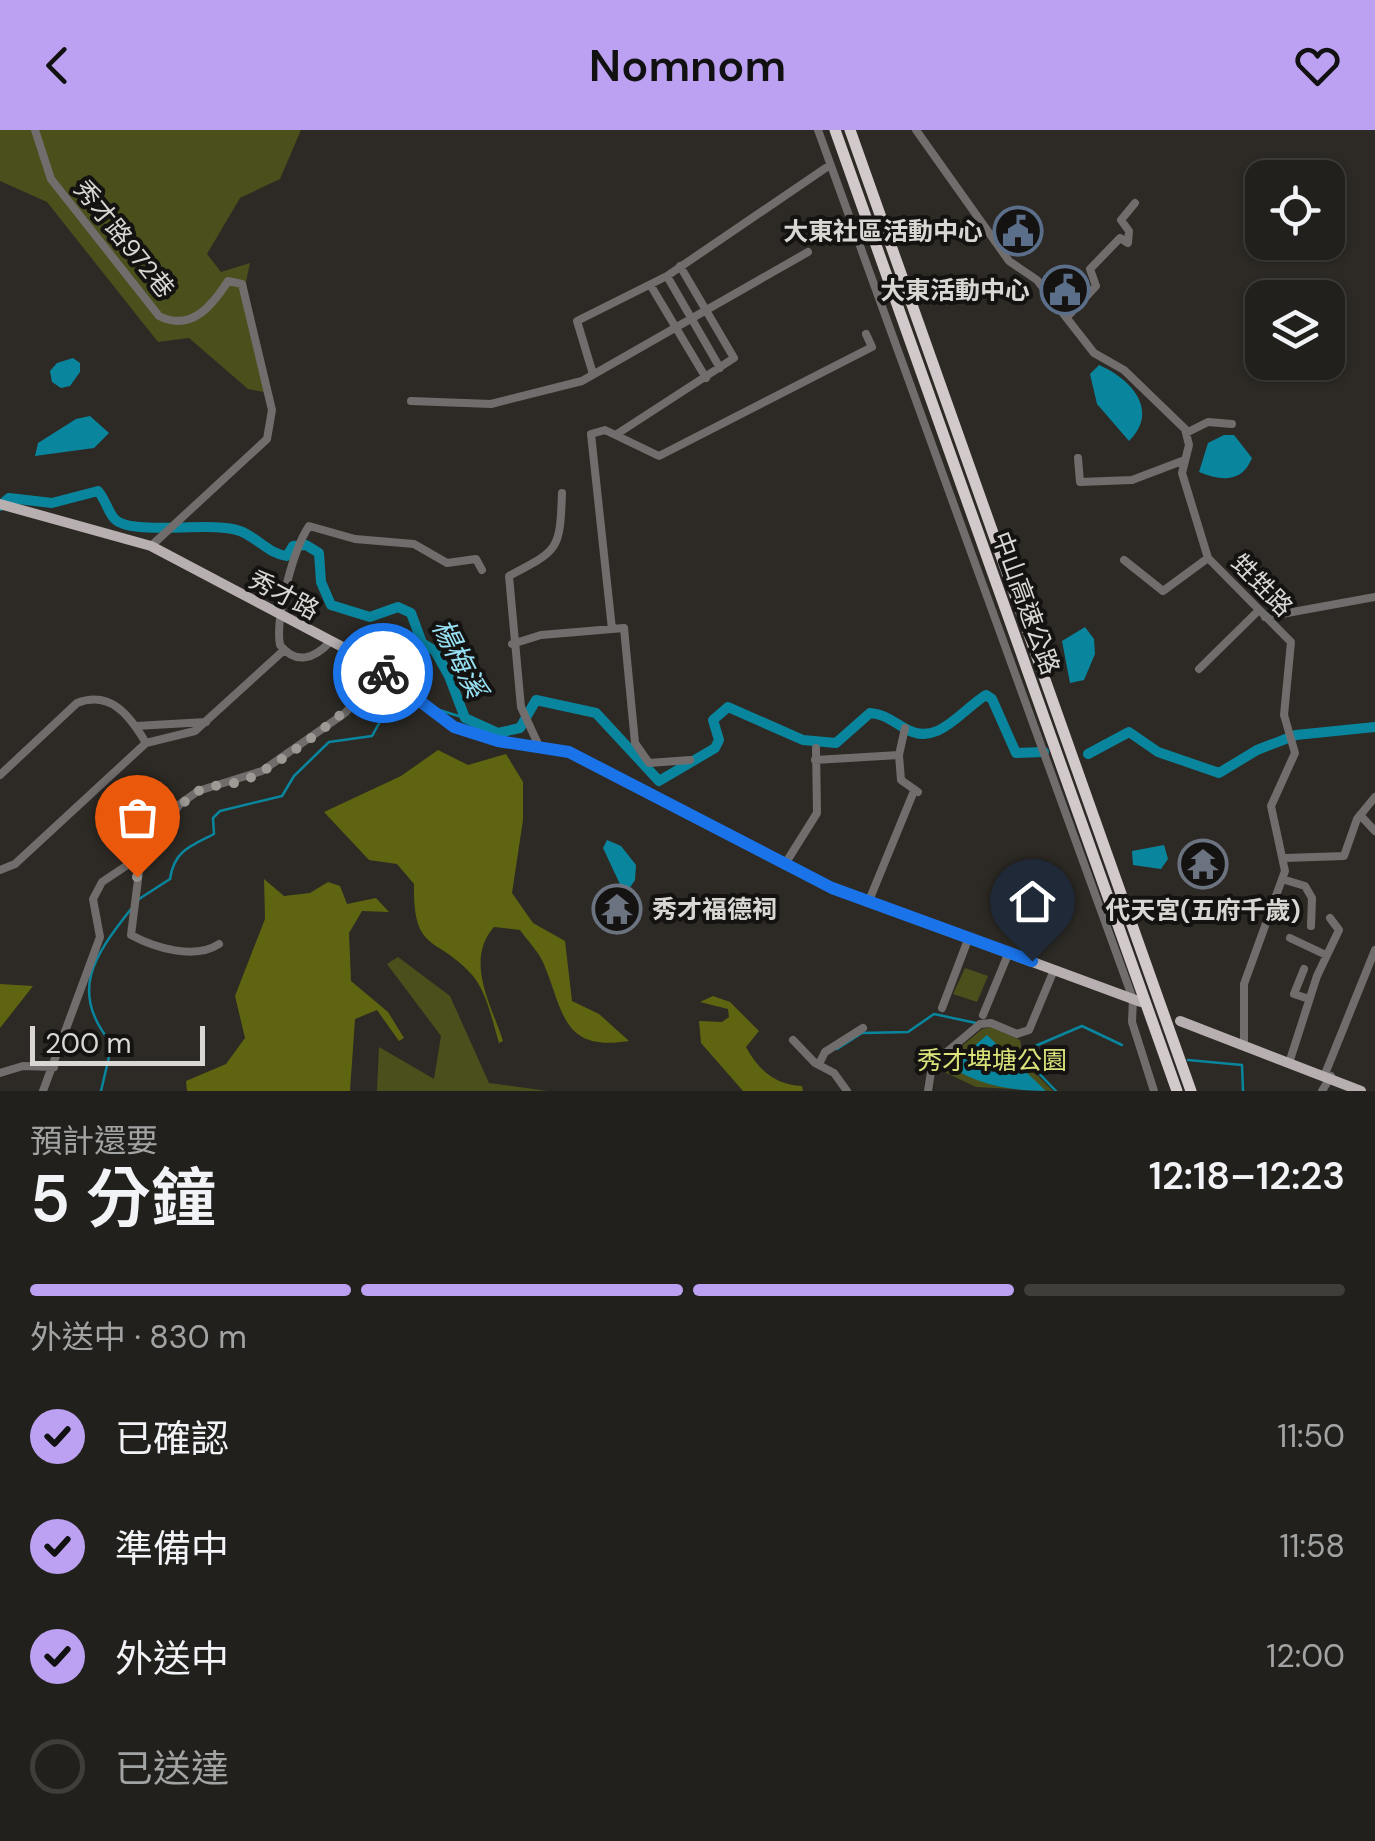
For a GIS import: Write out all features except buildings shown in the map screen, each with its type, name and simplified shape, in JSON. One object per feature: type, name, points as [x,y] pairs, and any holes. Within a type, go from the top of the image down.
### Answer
[{"type":"highway","name":"中山高速公路","points":[[834,130],[1177,1091]]},
{"type":"highway","name":"中山高速公路","points":[[850,130],[1191,1091]]},
{"type":"main road","name":"秀才路","points":[[0,504],[150,546],[383,672],[454,727],[498,741],[538,744],[587,761],[868,903],[1137,1001]]},
{"type":"main road","points":[[1180,1021],[1290,1060],[1361,1091]]},
{"type":"street","name":"秀才路972巷","points":[[36,130],[51,179],[159,316],[175,321],[194,318],[206,311],[228,281],[242,284],[272,410],[267,439],[150,546]]},
{"type":"street","points":[[818,130],[1050,773],[1137,1001],[1132,1022],[1154,1091]]},
{"type":"street","points":[[916,130],[1009,261],[1025,268],[1094,354],[1124,370],[1186,433],[1208,422],[1232,424]]},
{"type":"street","points":[[592,374],[577,322],[651,286],[830,165]]},
{"type":"street","points":[[1067,317],[1096,286],[1090,269],[1095,262],[1120,238],[1128,243],[1130,230],[1121,220],[1136,203]]},
{"type":"street","points":[[411,401],[491,404],[582,381],[808,252]]},
{"type":"street","points":[[617,434],[734,358],[680,266]]},
{"type":"street","points":[[667,276],[720,368]]},
{"type":"street","points":[[651,286],[706,378]]},
{"type":"street","points":[[612,629],[590,434],[605,430],[617,434],[650,454],[674,450],[872,347],[866,334]]},
{"type":"street","name":"甡甡路","points":[[1186,433],[1190,444],[1182,461],[1196,530],[1208,558],[1292,648],[1284,715],[1294,759],[1271,806],[1285,858],[1282,879],[1244,984],[1244,1045]]},
{"type":"street","points":[[1078,458],[1080,482],[1132,480],[1182,461]]},
{"type":"street","points":[[538,744],[521,707],[512,644],[509,576],[552,554],[560,543],[562,493]]},
{"type":"street","points":[[330,642],[312,657],[295,658],[284,651],[278,636],[295,555],[313,525],[355,539],[414,544],[447,563],[476,559],[482,570]]},
{"type":"street","points":[[1124,560],[1163,591],[1172,589],[1208,558]]},
{"type":"street","points":[[1199,669],[1261,614],[1375,597]]},
{"type":"street","points":[[512,644],[541,635],[624,628],[635,744],[649,763],[690,760]]},
{"type":"street","points":[[0,870],[15,864],[146,743],[180,737],[206,722],[284,651]]},
{"type":"street","points":[[43,1091],[100,937],[93,909],[95,891],[141,856],[180,804],[206,788],[247,780],[262,772],[344,713],[383,672]]},
{"type":"street","points":[[0,774],[86,699],[104,699],[118,706],[146,743]]},
{"type":"street","points":[[136,726],[206,722]]},
{"type":"street","points":[[868,903],[916,791],[901,780],[898,755],[905,728]]},
{"type":"street","points":[[786,864],[817,813],[816,748]]},
{"type":"street","points":[[815,760],[898,755]]},
{"type":"street","points":[[1285,858],[1344,856],[1360,815],[1375,797]]},
{"type":"street","points":[[1360,815],[1375,831]]},
{"type":"street","points":[[141,856],[132,934],[149,944],[166,944],[188,954],[205,954],[220,944]]},
{"type":"street","points":[[1282,879],[1305,886],[1312,898],[1311,926]]},
{"type":"street","points":[[1290,1060],[1309,999],[1338,930],[1330,918]]},
{"type":"street","points":[[942,1008],[969,937]]},
{"type":"street","points":[[1290,938],[1326,956]]},
{"type":"street","points":[[1322,1091],[1375,950]]},
{"type":"street","points":[[928,1091],[932,1072],[942,1056],[980,1023],[1009,952]]},
{"type":"street","points":[[1304,969],[1294,994],[1309,999]]},
{"type":"street","points":[[980,1023],[991,1023],[1017,1034],[1030,1030],[1054,970]]},
{"type":"street","points":[[819,1064],[825,1052],[863,1028]]},
{"type":"street","points":[[793,1040],[834,1072],[847,1091]]},
{"type":"street","points":[[0,1073],[23,1066],[54,1067]]},
{"type":"green space","points":[[0,130],[301,130],[280,179],[240,198],[207,254],[221,272],[250,263],[246,282],[264,392],[248,389],[189,338],[158,342],[47,202],[0,181]]},
{"type":"green space","points":[[398,957],[450,996],[489,1083],[548,1091],[377,1091],[379,1047],[434,1079],[441,1036],[387,964]]},
{"type":"green space","points":[[965,968],[988,976],[977,1002],[953,994]]},
{"type":"green space","name":"秀才埤塘公園","points":[[991,1027],[1020,1040],[1024,1062],[1053,1091],[976,1087],[936,1068],[982,1029]]},
{"type":"shaded area","points":[[438,750],[468,765],[506,754],[523,782],[523,820],[512,893],[533,923],[565,941],[572,1001],[599,1014],[629,1041],[607,1043],[577,1034],[568,1024],[543,962],[520,930],[494,927],[485,940],[481,969],[487,999],[503,1041],[499,1043],[478,983],[422,933],[414,884],[397,864],[369,860],[324,812],[401,776]]},
{"type":"shaded area","points":[[264,879],[284,896],[310,893],[328,882],[340,886],[347,904],[376,898],[389,912],[362,911],[349,933],[351,981],[388,1012],[404,1038],[399,1041],[377,1010],[355,1019],[350,1091],[187,1091],[186,1081],[226,1064],[245,1038],[235,996],[265,919]]},
{"type":"shaded area","points":[[0,984],[33,986],[0,1028]]},
{"type":"shaded area","points":[[713,996],[730,1002],[759,1031],[746,1047],[763,1070],[776,1080],[802,1086],[803,1091],[743,1091],[701,1043],[699,1021],[722,1022],[729,1017],[728,1009],[700,1002]]},
{"type":"water","points":[[73,358],[80,363],[80,372],[70,386],[61,388],[52,382],[50,371],[57,363]]},
{"type":"water","points":[[1099,365],[1122,378],[1142,407],[1138,429],[1129,441],[1097,404],[1090,374]]},
{"type":"water","points":[[90,416],[109,433],[94,448],[35,456],[38,443],[76,419]]},
{"type":"water","points":[[1234,435],[1252,458],[1248,466],[1230,478],[1199,472],[1208,443]]},
{"type":"water","points":[[1085,627],[1094,639],[1095,654],[1084,680],[1070,683],[1062,641]]},
{"type":"water","points":[[607,840],[621,846],[636,865],[635,880],[625,895],[603,848]]},
{"type":"water","points":[[1164,845],[1168,859],[1161,869],[1133,865],[1132,851]]},
{"type":"water","points":[[987,1035],[1046,1091],[996,1086],[950,1067]]},
{"type":"waterway","name":"楊梅溪","points":[[0,506],[9,498],[52,503],[98,491],[121,523],[152,528],[227,528],[287,556],[293,546],[306,545],[319,553],[321,582],[331,605],[370,617],[398,607],[411,613],[422,643],[435,651],[449,676],[465,718],[498,733],[520,728],[536,700],[596,713],[659,781],[715,748],[719,740],[713,720],[728,707],[803,740],[836,743],[870,713],[928,734],[948,725],[986,695],[992,699],[1016,753],[1044,752]]},
{"type":"waterway","points":[[139,899],[170,879],[184,850],[214,834],[213,818],[220,811],[282,796],[294,776],[329,742],[372,736],[389,710],[400,705],[418,706]]},
{"type":"waterway","points":[[436,709],[465,718]]},
{"type":"waterway","name":"楊梅溪","points":[[1088,754],[1129,732],[1158,752],[1219,773],[1257,750],[1296,735],[1375,727]]},
{"type":"waterway","points":[[101,1091],[112,1044],[91,1008],[91,975],[106,943],[131,909]]},
{"type":"waterway","points":[[837,1049],[862,1033],[908,1032],[934,1014],[976,1023]]},
{"type":"waterway","points":[[1024,1070],[1026,1050],[1082,1026],[1122,1045]]},
{"type":"waterway","points":[[1026,1060],[1056,1091]]},
{"type":"waterway","points":[[1188,1060],[1242,1065],[1243,1091]]},
{"type":"way so far","points":[[137,877],[141,856],[156,842],[180,804],[198,791],[247,780],[262,772],[344,713],[383,673]]},
{"type":"place","name":"大東社區活動中心","points":[[1018,231]]},
{"type":"place","name":"大東活動中心","points":[[1065,290]]},
{"type":"place","name":"代天宮(五府千歲)","points":[[1203,864]]},
{"type":"place","name":"秀才福德祠","points":[[617,909]]},
{"type":"route","points":[[383,673],[454,727],[498,741],[538,744],[569,752],[832,888],[1032,961]]}]
